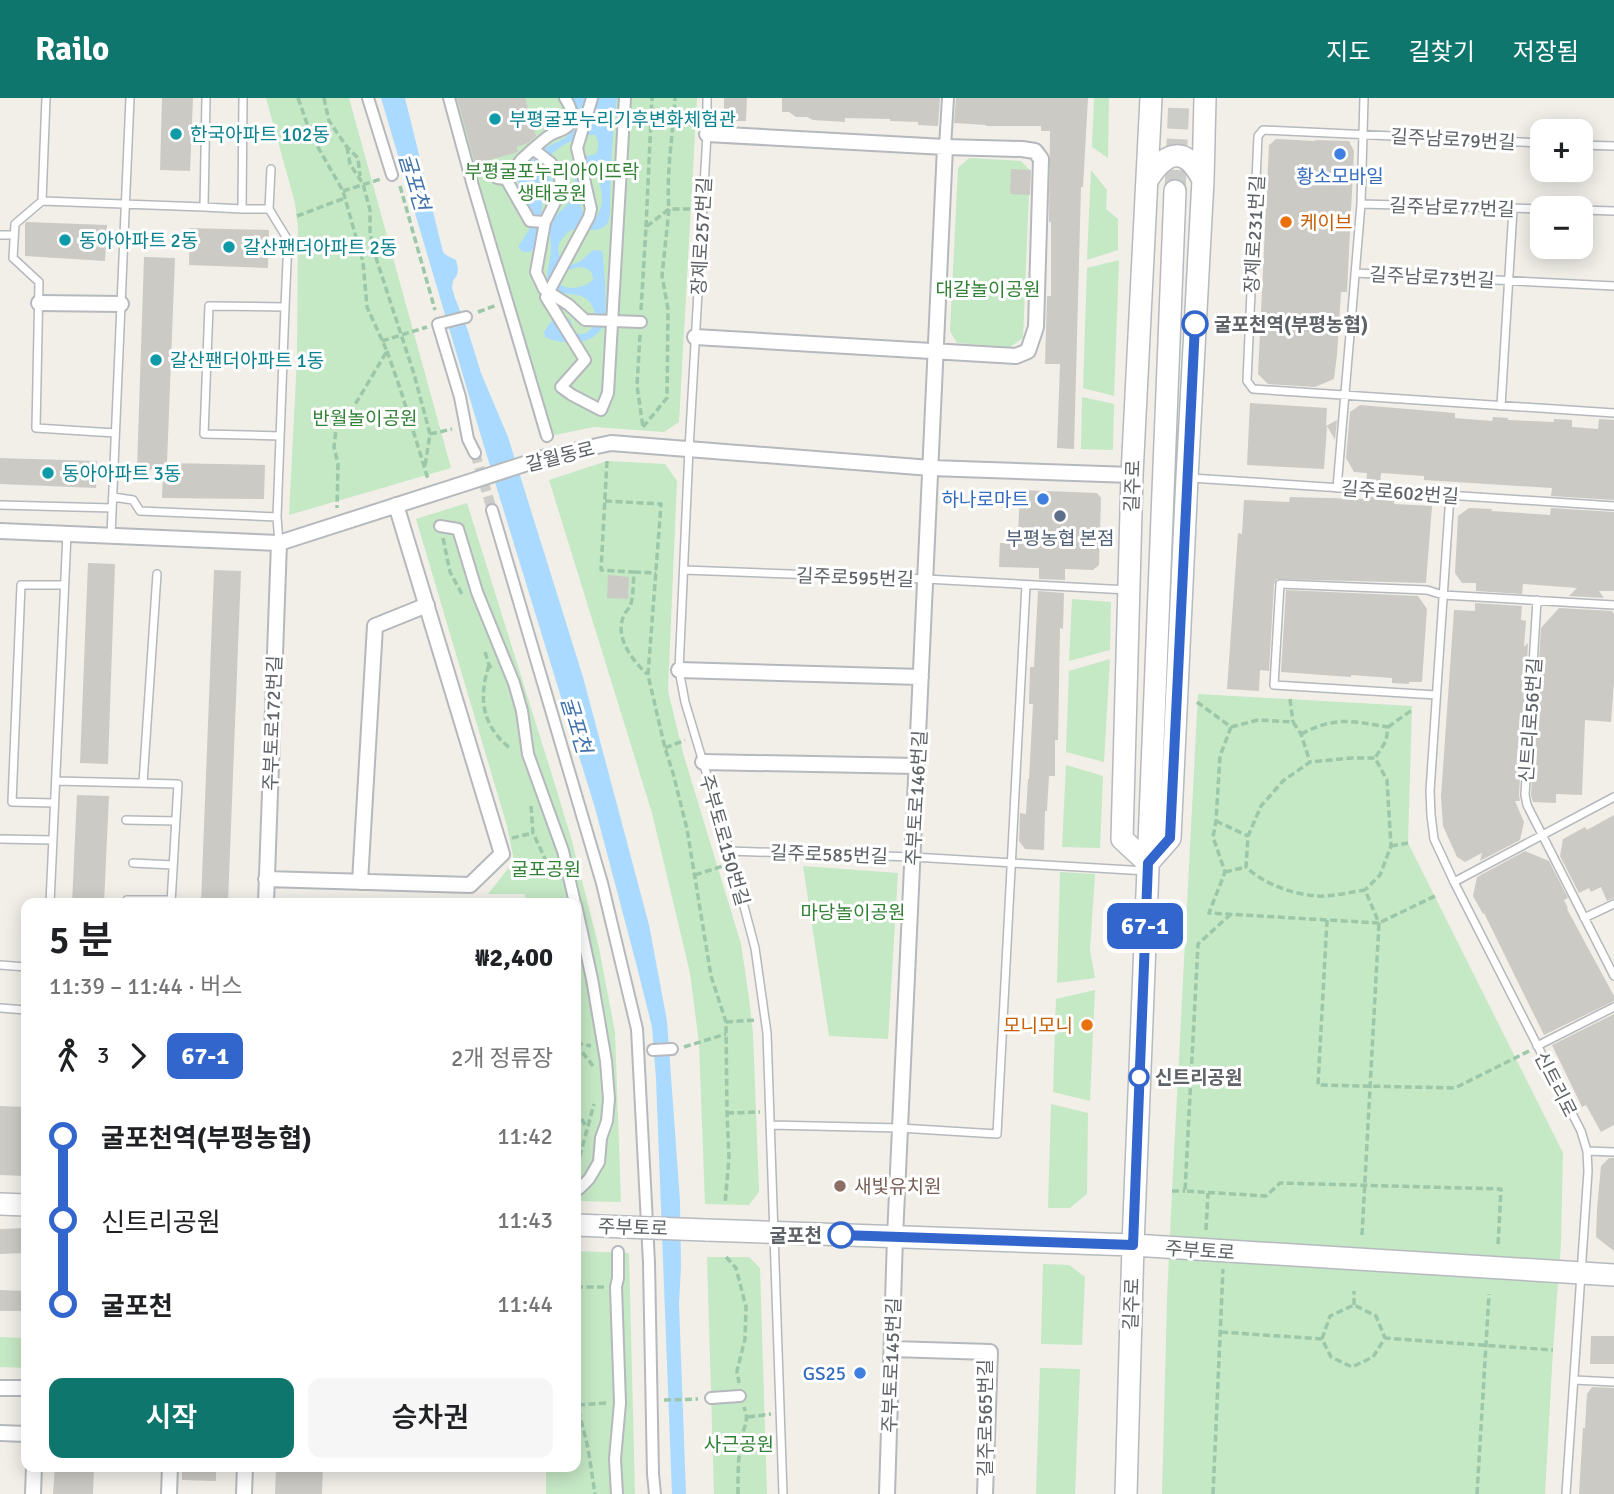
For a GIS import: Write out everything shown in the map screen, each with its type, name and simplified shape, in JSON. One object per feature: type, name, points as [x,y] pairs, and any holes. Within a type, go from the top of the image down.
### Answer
[{"type":"main road","name":"길주로","points":[[1148,867],[1122,839],[1132,475],[1151,98]]},
{"type":"main road","points":[[1148,867],[1170,838],[1205,98]]},
{"type":"main road","points":[[1148,179],[1160,163],[1172,156],[1180,156],[1191,160],[1203,180]]},
{"type":"main road","name":"길주로","points":[[1126,1494],[1133,1245],[1175,191]]},
{"type":"main road","points":[[0,1204],[21,1205]]},
{"type":"main road","name":"주부토로","points":[[581,1225],[1133,1245],[1614,1275]]},
{"type":"street","points":[[368,98],[395,175]]},
{"type":"street","points":[[449,98],[547,436]]},
{"type":"street","points":[[544,222],[530,221],[501,178],[553,133],[570,124],[570,105],[565,98]]},
{"type":"street","points":[[592,98],[578,140],[578,155],[591,209],[546,298],[585,360],[561,387],[601,410],[608,393],[610,321],[625,98]]},
{"type":"street","points":[[945,147],[948,98]]},
{"type":"street","points":[[695,337],[1016,356],[1028,351],[1036,327],[1041,159],[1035,151],[707,134]]},
{"type":"street","name":"주부토로146번길","points":[[895,1237],[945,147]]},
{"type":"street","points":[[535,151],[551,163],[560,177],[561,190],[544,222],[536,272],[544,289],[553,283]]},
{"type":"street","points":[[553,283],[585,320],[641,322]]},
{"type":"street","points":[[39,303],[121,304]]},
{"type":"street","points":[[466,317],[438,324],[460,397],[468,439],[475,453]]},
{"type":"street","name":"갈월동로","points":[[0,531],[279,543],[546,457],[611,443],[931,468],[1132,475]]},
{"type":"street","points":[[266,879],[470,885],[502,854],[396,505]]},
{"type":"street","points":[[492,510],[602,883],[637,1029],[650,1270],[655,1494]]},
{"type":"street","points":[[440,526],[458,529],[477,592],[514,683],[522,711],[528,754],[563,851],[566,892],[570,898]]},
{"type":"street","name":"주부토로172번길","points":[[265,898],[279,543]]},
{"type":"street","points":[[360,882],[375,626],[427,605]]},
{"type":"street","points":[[680,670],[921,677]]},
{"type":"street","points":[[703,762],[917,766]]},
{"type":"street","points":[[581,930],[606,1061],[609,1099],[598,1162],[589,1179],[581,1187]]},
{"type":"street","points":[[653,1050],[672,1049]]},
{"type":"street","name":"주부토로145번길","points":[[887,1494],[895,1237]]},
{"type":"street","points":[[617,1494],[615,1459],[620,1402],[616,1287],[618,1252]]},
{"type":"street","name":"길주로565번길","points":[[892,1349],[990,1352],[985,1494]]},
{"type":"street","points":[[0,1388],[21,1388]]},
{"type":"street","points":[[711,1398],[740,1396]]},
{"type":"street","points":[[0,1433],[21,1434]]},
{"type":"street","points":[[33,1494],[34,1472]]},
{"type":"street","points":[[169,1494],[170,1472]]},
{"type":"street","points":[[244,1494],[245,1472]]},
{"type":"lane","points":[[42,201],[46,98]]},
{"type":"lane","points":[[111,536],[130,98]]},
{"type":"lane","points":[[204,207],[206,98]]},
{"type":"lane","points":[[242,209],[243,98]]},
{"type":"lane","name":"장제로257번길","points":[[689,449],[707,98]]},
{"type":"lane","points":[[1337,488],[1362,204],[1364,98]]},
{"type":"lane","name":"장제로231번길","points":[[1363,135],[1263,130],[1258,136],[1247,382],[1253,390],[1614,413]]},
{"type":"lane","name":"길주남로79번길","points":[[1363,135],[1530,142]]},
{"type":"lane","points":[[1593,145],[1614,146]]},
{"type":"lane","points":[[271,169],[269,209],[288,240],[277,517],[279,543]]},
{"type":"lane","points":[[115,433],[36,428],[39,282],[13,258],[15,224],[42,201],[269,209]]},
{"type":"lane","name":"길주남로77번길","points":[[1362,204],[1530,209]]},
{"type":"lane","points":[[1509,281],[1513,209]]},
{"type":"lane","points":[[1593,210],[1614,211]]},
{"type":"lane","points":[[0,235],[15,235]]},
{"type":"lane","name":"길주남로73번길","points":[[1355,273],[1614,286]]},
{"type":"lane","name":"길주남로73번길","points":[[1502,405],[1509,281]]},
{"type":"lane","points":[[280,436],[204,435],[209,306],[285,307]]},
{"type":"lane","name":"주부토로150번길","points":[[689,449],[680,670],[685,702],[755,948],[765,1019],[783,1494]]},
{"type":"lane","name":"길주로602번길","points":[[1187,478],[1614,506]]},
{"type":"lane","name":"신트리로","points":[[1450,495],[1430,791],[1434,839],[1581,1131],[1587,1151],[1588,1171],[1566,1494]]},
{"type":"lane","points":[[113,497],[133,500],[140,511],[277,517]]},
{"type":"lane","points":[[0,505],[112,508]]},
{"type":"lane","points":[[50,898],[66,534]]},
{"type":"lane","name":"길주로595번길","points":[[684,570],[1128,590]]},
{"type":"lane","points":[[143,783],[157,574]]},
{"type":"lane","points":[[770,1125],[900,1128],[997,1134],[1026,584]]},
{"type":"lane","points":[[1436,695],[1274,685],[1280,584],[1426,590],[1443,595],[1614,605]]},
{"type":"lane","points":[[54,803],[12,802],[21,585],[64,586]]},
{"type":"lane","name":"신트리로56번길","points":[[1537,600],[1525,796],[1527,805],[1614,976]]},
{"type":"lane","points":[[55,781],[178,784],[171,898]]},
{"type":"lane","points":[[1454,882],[1614,797]]},
{"type":"lane","points":[[126,820],[176,821]]},
{"type":"lane","points":[[0,839],[52,840]]},
{"type":"lane","name":"길주로585번길","points":[[729,851],[1148,867]]},
{"type":"lane","points":[[132,863],[173,865]]},
{"type":"lane","points":[[1584,918],[1614,904]]},
{"type":"lane","points":[[0,965],[21,967]]},
{"type":"lane","points":[[1537,1046],[1614,1007]]},
{"type":"lane","points":[[0,1008],[21,1010]]},
{"type":"lane","points":[[1587,1151],[1614,1152]]},
{"type":"lane","points":[[1574,1380],[1614,1382]]},
{"type":"path","points":[[298,98],[311,135],[343,191],[363,262],[367,307],[387,351],[425,467],[431,494]]},
{"type":"path","points":[[324,98],[329,121],[358,158],[360,177]]},
{"type":"path","points":[[646,227],[652,98]]},
{"type":"path","points":[[643,427],[667,398],[668,309],[662,276],[669,209],[667,185],[675,98]]},
{"type":"path","points":[[347,147],[350,164],[363,184],[370,210],[370,234],[377,261],[414,374],[430,434],[425,467]]},
{"type":"path","points":[[382,341],[438,324],[395,175]]},
{"type":"path","points":[[343,191],[363,184]]},
{"type":"path","points":[[297,216],[345,198]]},
{"type":"path","points":[[669,209],[703,209]]},
{"type":"path","points":[[466,317],[507,301]]},
{"type":"path","points":[[338,524],[338,464],[334,447],[336,429],[356,403],[387,351]]},
{"type":"path","points":[[430,434],[466,425]]},
{"type":"path","points":[[607,461],[601,570],[656,573]]},
{"type":"path","points":[[605,501],[661,503],[648,675],[684,818],[711,976],[726,1022],[729,1158],[726,1204]]},
{"type":"path","points":[[440,526],[450,572],[465,600]]},
{"type":"path","points":[[634,572],[631,605],[624,615],[621,628],[626,648],[636,664],[648,675]]},
{"type":"path","points":[[483,644],[489,665],[496,673]]},
{"type":"path","points":[[489,665],[483,688],[486,714],[499,740],[511,749],[513,737]]},
{"type":"path","points":[[1290,699],[1293,722],[1301,734],[1310,762]]},
{"type":"path","points":[[1197,702],[1231,727]]},
{"type":"path","points":[[1301,734],[1335,720],[1388,727],[1412,710]]},
{"type":"path","points":[[1231,727],[1258,720],[1293,722]]},
{"type":"path","points":[[1231,727],[1220,756],[1213,837],[1225,872],[1209,913],[1379,923],[1435,895]]},
{"type":"path","points":[[1375,758],[1387,741],[1388,727]]},
{"type":"path","points":[[665,748],[695,736]]},
{"type":"path","points":[[1246,867],[1248,836],[1261,806],[1283,781],[1310,762],[1375,758]]},
{"type":"path","points":[[1246,867],[1257,877],[1290,891],[1318,896],[1365,890],[1380,875],[1391,846],[1387,780],[1375,758]]},
{"type":"path","points":[[531,804],[533,833],[566,892]]},
{"type":"path","points":[[1216,821],[1248,836]]},
{"type":"path","points":[[510,839],[533,833]]},
{"type":"path","points":[[1391,846],[1408,843]]},
{"type":"path","points":[[695,875],[732,863]]},
{"type":"path","points":[[1225,872],[1246,867]]},
{"type":"path","points":[[1362,1235],[1379,923],[1365,890]]},
{"type":"path","points":[[1185,1191],[1198,944],[1231,915]]},
{"type":"path","points":[[1326,920],[1318,1085],[1455,1088],[1537,1046]]},
{"type":"path","points":[[726,1022],[765,1019]]},
{"type":"path","points":[[699,1043],[726,1034]]},
{"type":"path","points":[[581,1050],[597,1071]]},
{"type":"path","points":[[581,1151],[594,1104]]},
{"type":"path","points":[[727,1113],[770,1112]]},
{"type":"path","points":[[581,1119],[587,1128]]},
{"type":"path","points":[[1171,1191],[1266,1196],[1280,1183],[1501,1189],[1499,1246]]},
{"type":"path","points":[[1205,1250],[1208,1192]]},
{"type":"path","points":[[726,1257],[736,1268],[746,1307],[745,1339],[737,1371],[740,1396],[748,1417],[741,1438],[738,1494]]},
{"type":"path","points":[[1213,1494],[1223,1268]]},
{"type":"path","points":[[581,1287],[616,1287]]},
{"type":"path","points":[[1354,1291],[1354,1305]]},
{"type":"path","points":[[1477,1494],[1489,1294]]},
{"type":"path","points":[[1354,1305],[1376,1316],[1385,1338]]},
{"type":"path","points":[[1354,1305],[1330,1316],[1322,1339],[1331,1357],[1352,1367],[1373,1357],[1385,1338]]},
{"type":"path","points":[[1221,1332],[1322,1339]]},
{"type":"path","points":[[1385,1338],[1553,1350]]},
{"type":"path","points":[[666,1400],[685,1399]]},
{"type":"path","points":[[581,1402],[620,1402]]},
{"type":"path","points":[[748,1417],[780,1412]]},
{"type":"path","points":[[581,1417],[589,1448],[596,1492],[594,1494]]},
{"type":"green space","name":"반월놀이공원","points":[[266,98],[349,98],[451,468],[289,515],[297,359],[298,228],[295,203]]},
{"type":"green space","name":"부평굴포누리아이뜨락 생태공원","points":[[443,98],[697,98],[679,422],[664,432],[594,427],[540,438]]},
{"type":"green space","points":[[1094,98],[1109,98],[1108,158],[1092,147]]},
{"type":"green space","name":"대갈놀이공원","points":[[969,158],[1021,161],[1030,170],[1023,338],[1010,347],[957,343],[950,331],[958,168]]},
{"type":"green space","points":[[1091,170],[1107,190],[1106,209],[1118,219],[1118,250],[1087,260]]},
{"type":"green space","points":[[1119,260],[1114,396],[1083,388],[1087,268]]},
{"type":"green space","points":[[1082,397],[1114,404],[1113,450],[1081,449]]},
{"type":"green space","points":[[607,461],[665,464],[677,481],[668,691],[683,753],[741,944],[753,1033],[759,1192],[749,1205],[705,1204],[699,1043],[690,973],[652,813],[549,480]]},
{"type":"green space","name":"굴포공원","points":[[467,503],[572,841],[599,948],[615,1032],[621,1202],[581,1201],[581,898],[525,898],[525,894],[488,894],[514,861],[507,826],[416,519]]},
{"type":"green space","points":[[1072,599],[1111,602],[1110,650],[1069,661]]},
{"type":"green space","points":[[1110,659],[1104,762],[1066,752],[1069,671]]},
{"type":"green space","name":"신트리공원","points":[[1198,694],[1412,706],[1408,843],[1563,1153],[1561,1243],[1545,1494],[1162,1494],[1167,1300]]},
{"type":"green space","points":[[1066,765],[1103,776],[1100,848],[1062,847]]},
{"type":"green space","name":"마당놀이공원","points":[[803,866],[898,873],[888,1039],[829,1036]]},
{"type":"green space","points":[[1060,872],[1095,874],[1090,950],[1095,978],[1057,983]]},
{"type":"green space","points":[[1095,990],[1090,1101],[1053,1092],[1056,999]]},
{"type":"green space","points":[[1051,1104],[1088,1113],[1087,1194],[1070,1208],[1048,1208]]},
{"type":"green space","points":[[581,1251],[629,1253],[635,1494],[546,1494],[546,1472],[581,1472]]},
{"type":"green space","name":"사근공원","points":[[707,1257],[749,1257],[760,1268],[767,1494],[714,1494]]},
{"type":"green space","points":[[1043,1264],[1069,1265],[1085,1277],[1082,1345],[1041,1344]]},
{"type":"green space","points":[[0,1337],[21,1338],[21,1368],[0,1367]]},
{"type":"green space","points":[[1040,1368],[1080,1369],[1075,1494],[1036,1494]]},
{"type":"water","name":"굴포천","points":[[381,98],[405,98],[443,252],[456,260],[458,269],[452,288],[481,373],[508,437],[583,677],[649,925],[667,1021],[680,1201],[679,1304],[686,1494],[672,1494],[652,1027],[595,808]]},
{"type":"water","points":[[571,98],[617,98],[608,222],[600,229],[571,230],[561,240],[558,248],[562,260],[571,265],[581,261],[593,250],[602,251],[606,293],[604,322],[600,331],[592,338],[566,342],[545,337],[544,332],[552,320],[564,315],[571,321],[573,332],[580,334],[593,326],[595,313],[585,298],[555,290],[548,285],[550,227],[574,193],[574,159],[596,154],[598,144],[595,135],[567,143],[555,151],[548,161],[547,172],[556,191],[543,200],[537,245],[530,252],[523,252],[518,247],[532,225],[518,187],[519,173],[543,149],[565,138],[577,128],[579,115]],"holes":[[[589,174],[597,178],[602,195],[599,212],[592,221],[585,218],[580,194],[582,182]],[[579,267],[589,270],[593,280],[583,286],[570,288],[562,286],[553,278],[564,271]]]},
{"type":"building","name":"한국아파트 102동","points":[[162,98],[193,98],[190,171],[160,170]]},
{"type":"building","name":"부평굴포누리기후변화체험관","points":[[457,98],[525,98],[536,136],[528,143],[516,147],[518,152],[475,164]]},
{"type":"building","points":[[724,98],[747,98],[746,121],[733,121],[724,111]]},
{"type":"building","points":[[782,98],[940,98],[938,126],[890,119],[845,118],[845,122],[796,117],[789,112],[782,112]]},
{"type":"building","points":[[956,98],[1088,98],[1081,187],[1074,449],[1057,448],[1060,364],[1045,364],[1047,296],[1051,296],[1050,131],[1041,131],[1041,126],[954,123]]},
{"type":"building","points":[[1276,139],[1349,141],[1354,151],[1347,292],[1341,292],[1334,379],[1315,387],[1268,384],[1258,374],[1269,145]]},
{"type":"building","points":[[1011,169],[1031,170],[1030,195],[1010,194]]},
{"type":"building","name":"동아아파트 2동","points":[[26,222],[107,225],[105,261],[25,256]]},
{"type":"building","name":"갈산팬더아파트 2동","points":[[190,228],[269,230],[268,268],[189,265]]},
{"type":"building","name":"갈산팬더아파트 1동","points":[[144,257],[175,258],[167,463],[265,465],[264,499],[162,498],[163,470],[137,469]]},
{"type":"building","points":[[1250,403],[1327,408],[1326,426],[1337,420],[1335,440],[1327,426],[1324,469],[1247,465]]},
{"type":"building","points":[[1360,405],[1455,413],[1455,418],[1492,421],[1493,417],[1554,422],[1554,419],[1572,420],[1572,427],[1598,429],[1599,419],[1614,420],[1614,500],[1551,496],[1552,488],[1424,480],[1424,476],[1381,473],[1380,484],[1366,483],[1367,473],[1354,472],[1346,458],[1350,412]]},
{"type":"building","name":"동아아파트 3동","points":[[0,458],[97,461],[96,488],[0,484]]},
{"type":"building","name":"부평농협 본점","points":[[1020,490],[1097,493],[1101,498],[1099,565],[1093,570],[1065,569],[1065,580],[1039,579],[1039,568],[999,567],[1000,543],[1011,543],[1011,534],[1018,534]]},
{"type":"building","points":[[1365,496],[1394,500],[1394,504],[1432,506],[1426,583],[1277,579],[1274,584],[1269,671],[1260,670],[1259,691],[1227,689],[1238,533],[1242,534],[1244,500],[1289,502],[1290,497],[1365,499]]},
{"type":"building","points":[[1469,508],[1550,515],[1551,508],[1614,512],[1614,591],[1599,591],[1604,598],[1569,596],[1577,588],[1523,584],[1522,594],[1476,591],[1476,583],[1462,583],[1455,573],[1458,516]]},
{"type":"building","points":[[88,563],[115,564],[108,764],[80,763]]},
{"type":"building","points":[[214,570],[241,571],[228,898],[201,898]]},
{"type":"building","points":[[608,575],[629,577],[628,599],[607,598]]},
{"type":"building","points":[[1286,590],[1418,596],[1427,609],[1422,682],[1392,683],[1392,678],[1281,672]]},
{"type":"building","points":[[1038,591],[1064,593],[1063,629],[1060,628],[1058,740],[1055,740],[1055,776],[1049,776],[1044,850],[1025,849],[1019,841],[1020,813],[1026,814],[1029,779],[1033,704],[1029,704],[1030,667],[1034,667]]},
{"type":"building","points":[[1475,603],[1522,606],[1521,620],[1526,621],[1524,647],[1528,643],[1520,801],[1515,801],[1524,822],[1520,840],[1480,861],[1482,853],[1465,862],[1457,857],[1443,826],[1441,797],[1454,610],[1475,611]]},
{"type":"building","points":[[1559,608],[1612,611],[1614,614],[1611,722],[1585,720],[1582,795],[1556,794],[1556,803],[1533,802],[1531,795],[1541,628]]},
{"type":"building","points":[[77,795],[109,796],[104,898],[72,898]]},
{"type":"building","points":[[1614,815],[1614,898],[1607,901],[1601,887],[1591,892],[1589,888],[1579,893],[1560,856],[1563,839]]},
{"type":"building","points":[[1525,851],[1549,861],[1568,898],[1564,900],[1567,909],[1614,996],[1614,1001],[1544,1035],[1473,896],[1477,877]]},
{"type":"building","points":[[1614,1014],[1614,1125],[1601,1132],[1586,1105],[1582,1107],[1552,1045]]},
{"type":"building","points":[[0,1106],[21,1107],[21,1176],[0,1175]]},
{"type":"building","points":[[1609,1158],[1614,1158],[1614,1251],[1596,1237],[1601,1166]]},
{"type":"building","points":[[21,1228],[21,1253],[0,1254],[0,1229]]},
{"type":"building","points":[[0,1290],[21,1291],[21,1311],[0,1311]]},
{"type":"building","points":[[1591,1336],[1614,1336],[1614,1364],[1590,1364]]},
{"type":"building","points":[[1592,1387],[1614,1388],[1614,1494],[1579,1494],[1587,1394]]},
{"type":"building","points":[[55,1472],[94,1472],[93,1494],[53,1494]]},
{"type":"building","points":[[182,1472],[216,1472],[216,1481],[182,1480]]},
{"type":"building","points":[[276,1472],[323,1472],[322,1494],[275,1494]]},
{"type":"tunnel","points":[[1175,191],[1179,98]]},
{"type":"tunnel","points":[[475,453],[492,510]]},
{"type":"bus line","name":"67-1","points":[[841,1235],[1133,1245],[1148,863],[1170,838],[1195,324]]},
{"type":"place","name":"부평굴포누리기후변화체험관","points":[[495,119]]},
{"type":"place","name":"한국아파트 102동","points":[[176,134]]},
{"type":"place","name":"황소모바일","points":[[1340,154]]},
{"type":"place","name":"케이브","points":[[1286,222]]},
{"type":"place","name":"동아아파트 2동","points":[[65,240]]},
{"type":"place","name":"갈산팬더아파트 2동","points":[[229,247]]},
{"type":"place","name":"굴포천역(부평농협)","points":[[1195,324]]},
{"type":"place","name":"갈산팬더아파트 1동","points":[[156,360]]},
{"type":"place","name":"동아아파트 3동","points":[[48,473]]},
{"type":"place","name":"하나로마트","points":[[1043,499]]},
{"type":"place","name":"부평농협 본점","points":[[1060,516]]},
{"type":"place","name":"모니모니","points":[[1087,1025]]},
{"type":"place","name":"신트리공원","points":[[1139,1077]]},
{"type":"place","name":"새빛유치원","points":[[840,1186]]},
{"type":"place","name":"굴포천","points":[[841,1235]]},
{"type":"place","name":"GS25","points":[[860,1373]]}]
